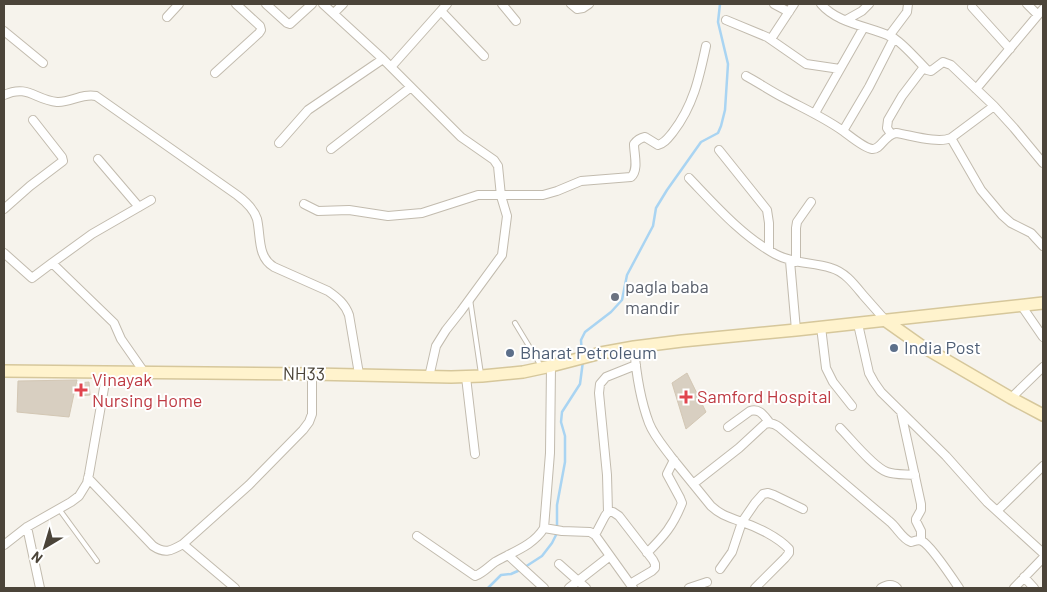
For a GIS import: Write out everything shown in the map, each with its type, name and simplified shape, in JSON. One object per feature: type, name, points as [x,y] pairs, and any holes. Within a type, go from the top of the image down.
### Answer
[{"type":"main road","name":"NH33","points":[[4,371],[359,374],[429,377],[482,376],[515,373],[547,367],[601,353],[634,347],[1043,303]]},
{"type":"main road","points":[[886,321],[920,345],[1043,415]]},
{"type":"street","points":[[167,17],[179,4]]},
{"type":"street","points":[[215,72],[261,30],[260,26],[236,4]]},
{"type":"street","points":[[266,4],[290,24],[312,4]]},
{"type":"street","points":[[324,4],[411,86],[461,137],[496,163],[501,196],[507,216],[502,255],[436,346],[429,377]]},
{"type":"street","points":[[334,13],[343,4]]},
{"type":"street","points":[[391,67],[447,4]]},
{"type":"street","points":[[571,4],[580,9],[589,4]]},
{"type":"street","points":[[774,4],[789,12]]},
{"type":"street","points":[[771,40],[794,4]]},
{"type":"street","points":[[821,4],[831,13],[846,20],[892,37],[930,71],[943,62],[947,63],[994,106],[1043,163]]},
{"type":"street","points":[[846,20],[862,11],[869,4]]},
{"type":"street","points":[[843,131],[869,87],[892,37],[907,12],[908,4]]},
{"type":"street","points":[[976,89],[1040,12],[1027,4]]},
{"type":"street","points":[[504,5],[516,21]]},
{"type":"street","points":[[972,6],[1010,48]]},
{"type":"street","points":[[441,11],[484,56]]},
{"type":"street","points":[[726,20],[771,40],[806,64],[840,68]]},
{"type":"street","points":[[815,114],[864,27]]},
{"type":"street","points":[[6,35],[43,63]]},
{"type":"street","points":[[304,204],[318,211],[349,210],[388,216],[422,213],[478,195],[543,195],[581,181],[631,177],[635,171],[634,144],[636,141],[645,137],[658,145],[661,144],[668,138],[685,115],[694,93],[706,46]]},
{"type":"street","points":[[279,143],[308,110],[383,59]]},
{"type":"street","points":[[891,134],[887,128],[888,120],[902,96],[924,67]]},
{"type":"street","points":[[746,76],[834,124],[860,143],[874,150],[891,134],[896,133],[946,140],[994,106]]},
{"type":"street","points":[[331,148],[411,86]]},
{"type":"street","points":[[4,95],[21,91],[58,102],[88,95],[96,96],[236,194],[252,209],[256,218],[266,261],[336,296],[346,308],[349,315],[359,374]]},
{"type":"street","points":[[4,209],[62,161],[62,157],[33,120]]},
{"type":"street","points":[[951,138],[981,190],[1002,215],[1011,223],[1031,233],[1043,246]]},
{"type":"street","points":[[718,150],[767,210],[769,250]]},
{"type":"street","points":[[98,159],[139,207]]},
{"type":"street","points":[[689,178],[734,224],[769,250],[793,261],[830,267],[843,273],[855,284],[886,321]]},
{"type":"street","points":[[4,253],[32,278],[86,237],[151,200]]},
{"type":"street","points":[[796,330],[793,261],[796,228],[797,222],[811,202]]},
{"type":"street","points":[[52,263],[114,323],[121,339],[144,372]]},
{"type":"street","points":[[1021,305],[1043,337]]},
{"type":"street","points":[[858,324],[869,373],[881,392],[946,456],[987,502],[1043,553]]},
{"type":"street","points":[[821,328],[826,368],[833,382],[852,406]]},
{"type":"street","points":[[634,347],[643,400],[650,424],[658,440],[711,506],[720,514],[762,531],[789,549],[789,553],[785,558],[755,588]]},
{"type":"street","points":[[595,535],[604,516],[608,512],[607,475],[599,393],[600,384],[606,377],[636,365]]},
{"type":"street","points":[[547,367],[550,452],[547,529]]},
{"type":"street","points":[[1011,398],[1043,367]]},
{"type":"street","points":[[4,545],[27,527],[79,496],[84,490],[88,478],[107,371]]},
{"type":"street","points":[[88,478],[153,546],[164,552],[175,549],[249,485],[303,430],[312,414],[312,374]]},
{"type":"street","points":[[466,377],[475,454]]},
{"type":"street","points":[[728,427],[750,411],[758,410],[770,423],[780,427],[891,522],[906,540],[911,542],[924,541],[959,588]]},
{"type":"street","points":[[900,411],[922,504],[916,519],[921,531],[920,540]]},
{"type":"street","points":[[693,484],[766,424],[770,423]]},
{"type":"street","points":[[840,428],[869,458],[885,471],[914,475]]},
{"type":"street","points":[[647,553],[670,528],[682,503],[667,474],[674,460]]},
{"type":"street","points":[[997,511],[1043,466]]},
{"type":"street","points":[[720,569],[732,552],[742,522],[760,496],[768,493],[774,494],[803,509]]},
{"type":"street","points":[[417,536],[475,576],[535,540],[547,529],[590,532],[595,535],[631,586],[655,568],[653,560],[618,516],[613,512],[608,512]]},
{"type":"street","points":[[27,527],[40,588]]},
{"type":"street","points":[[183,544],[235,588]]},
{"type":"street","points":[[508,555],[544,588]]},
{"type":"street","points":[[569,588],[610,556]]},
{"type":"street","points":[[1014,588],[1043,558]]},
{"type":"street","points":[[558,564],[586,588]]},
{"type":"street","points":[[1024,577],[1034,588]]},
{"type":"street","points":[[689,588],[707,582]]},
{"type":"street","points":[[881,588],[890,584],[897,588]]},
{"type":"lane","points":[[470,299],[482,376]]},
{"type":"lane","points":[[515,322],[547,367]]},
{"type":"lane","points":[[59,509],[97,561]]},
{"type":"building","points":[[687,373],[706,412],[686,429],[672,383]]},
{"type":"building","points":[[77,380],[69,417],[17,412],[18,381]]},
{"type":"building","points":[[89,382],[90,395],[79,396],[78,383]]},
{"type":"waterway","points":[[582,355],[581,340],[585,332],[611,312],[622,300],[627,275],[653,226],[656,208],[701,142],[718,133],[721,126],[725,110],[728,64],[718,22],[720,4]]},
{"type":"waterway","points":[[525,567],[542,556],[557,533],[557,505],[565,462],[565,436],[561,422],[562,412],[580,384],[583,361]]},
{"type":"waterway","points":[[488,588],[501,575],[511,574],[520,570]]},
{"type":"place","name":"pagla baba mandir","points":[[615,297]]},
{"type":"place","name":"India Post","points":[[894,348]]},
{"type":"place","name":"Bharat Petroleum","points":[[510,353]]},
{"type":"place","name":"Vinayak Nursing Home","points":[[81,390]]},
{"type":"place","name":"Samford Hospital","points":[[686,397]]}]
